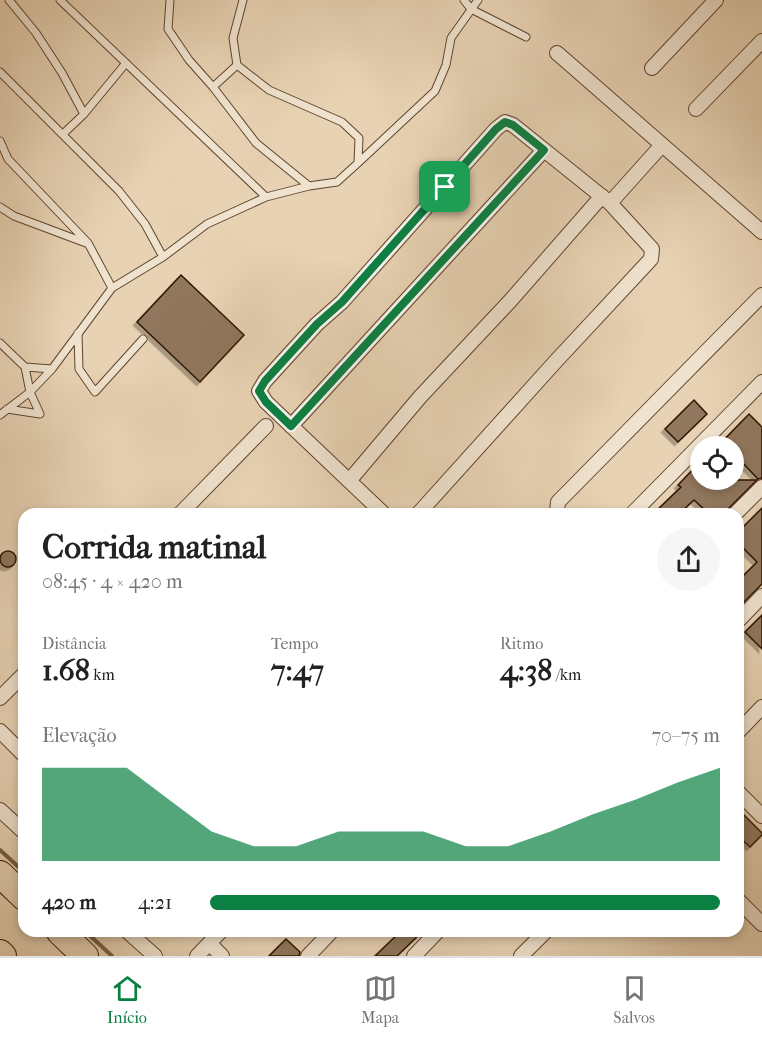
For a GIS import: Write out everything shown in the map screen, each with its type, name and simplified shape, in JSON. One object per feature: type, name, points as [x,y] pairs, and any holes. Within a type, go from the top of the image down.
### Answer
[{"type":"highway","points":[[0,874],[18,891]]},
{"type":"highway","points":[[65,937],[85,956]]},
{"type":"street","points":[[652,68],[716,0]]},
{"type":"street","points":[[696,109],[762,41]]},
{"type":"street","points":[[557,53],[762,232]]},
{"type":"street","points":[[377,508],[266,402],[259,391],[265,381],[317,324],[342,302],[496,129],[505,122],[513,125],[606,200],[652,249],[651,260],[423,508]]},
{"type":"street","points":[[348,481],[420,397],[606,200],[662,145]]},
{"type":"street","points":[[291,426],[544,150]]},
{"type":"street","points":[[557,508],[558,502],[762,295]]},
{"type":"street","points":[[638,508],[762,382]]},
{"type":"street","points":[[186,508],[266,426]]},
{"type":"street","points":[[741,508],[762,487]]},
{"type":"street","points":[[744,615],[762,596]]},
{"type":"street","points":[[0,698],[18,680]]},
{"type":"street","points":[[744,726],[761,709]]},
{"type":"street","points":[[0,731],[18,749]]},
{"type":"street","points":[[744,798],[762,816]]},
{"type":"street","points":[[0,810],[18,826]]},
{"type":"street","points":[[744,906],[762,924]]},
{"type":"street","points":[[134,937],[155,956]]},
{"type":"street","points":[[196,956],[216,937]]},
{"type":"street","points":[[308,956],[326,937]]},
{"type":"street","points":[[414,956],[432,937]]},
{"type":"street","points":[[521,956],[540,937]]},
{"type":"street","points":[[210,944],[222,956]]},
{"type":"lane","points":[[9,0],[36,33],[62,73],[84,114]]},
{"type":"lane","points":[[60,0],[266,197]]},
{"type":"lane","points":[[170,0],[168,29],[189,60],[256,143],[309,186]]},
{"type":"lane","points":[[243,0],[233,38],[237,65],[269,90],[342,122],[359,138],[358,163]]},
{"type":"lane","points":[[464,0],[471,9],[526,37]]},
{"type":"lane","points":[[0,415],[30,392],[52,369],[112,288],[163,258],[207,224],[266,197],[309,186],[337,182],[435,92],[446,65],[451,38],[478,0]]},
{"type":"lane","points":[[63,134],[84,114],[126,63]]},
{"type":"lane","points":[[213,87],[237,65]]},
{"type":"lane","points":[[0,72],[119,191],[146,224],[163,258]]},
{"type":"lane","points":[[0,141],[8,159],[88,243],[112,288]]},
{"type":"lane","points":[[0,207],[14,216],[88,243]]},
{"type":"lane","points":[[78,333],[79,369],[95,392],[143,339]]},
{"type":"lane","points":[[0,343],[24,367],[30,392],[40,414],[8,410]]},
{"type":"lane","points":[[24,367],[52,369]]},
{"type":"building","points":[[181,275],[244,335],[200,382],[137,322]]},
{"type":"building","points":[[694,400],[707,414],[678,442],[665,429]]},
{"type":"building","points":[[749,414],[762,427],[762,478],[758,479],[744,464],[744,436],[728,436]]},
{"type":"building","points":[[690,472],[690,490],[744,490],[744,480],[757,480],[729,508],[703,508],[694,500],[685,508],[659,508],[681,487],[678,485]]},
{"type":"building","points":[[762,508],[762,584],[744,602],[744,575],[757,562],[744,549],[744,526]]},
{"type":"building","points":[[8,551],[14,553],[16,559],[14,565],[8,567],[2,565],[0,559],[2,553]]},
{"type":"building","points":[[762,615],[762,649],[745,632]]},
{"type":"building","points":[[744,815],[762,833],[750,847],[744,842]]},
{"type":"building","points":[[395,937],[417,937],[397,956],[375,956]]},
{"type":"building","points":[[286,939],[300,952],[299,956],[269,956]]},
{"type":"waterway","points":[[0,850],[18,866]]},
{"type":"waterway","points":[[91,937],[112,956]]},
{"type":"route","points":[[505,122],[513,125],[544,150],[291,426],[266,402],[259,391],[265,381],[317,324],[342,302],[445,187],[496,129],[505,122]]}]
